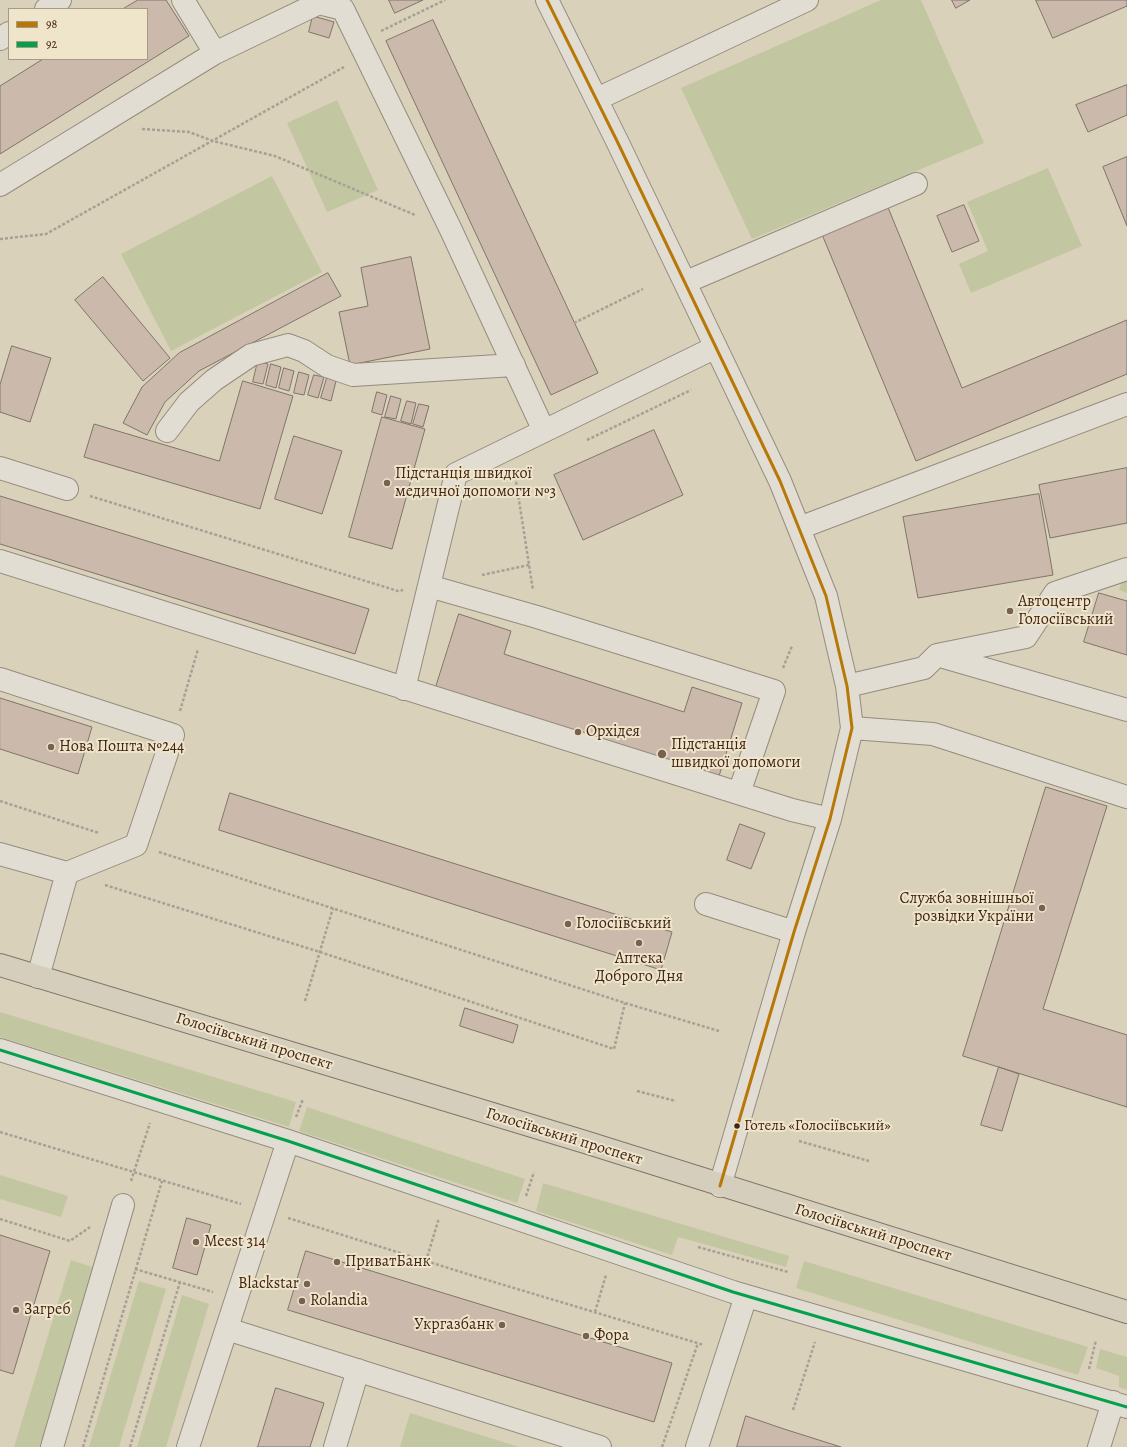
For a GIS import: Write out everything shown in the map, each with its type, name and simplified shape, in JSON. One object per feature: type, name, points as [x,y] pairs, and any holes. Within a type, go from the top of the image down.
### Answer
[{"type":"highway","name":"Голосіївський проспект","points":[[0,965],[585,1142],[720,1186],[1127,1312]]},
{"type":"street","points":[[48,8],[60,0]]},
{"type":"street","points":[[183,0],[215,53]]},
{"type":"street","points":[[547,0],[686,282],[780,481],[826,596],[847,686],[852,728],[830,819],[794,932],[720,1186]]},
{"type":"street","points":[[597,99],[807,0]]},
{"type":"street","points":[[0,185],[215,53],[318,3],[343,9],[451,230],[544,431]]},
{"type":"street","points":[[686,282],[916,184]]},
{"type":"street","points":[[167,432],[189,402],[214,380],[251,355],[288,345],[304,351],[328,366],[353,374],[514,365]]},
{"type":"street","points":[[404,689],[456,474],[716,347]]},
{"type":"street","points":[[799,528],[1127,404]]},
{"type":"street","points":[[0,468],[67,489]]},
{"type":"street","points":[[0,561],[792,810],[830,819]]},
{"type":"street","points":[[847,686],[924,668],[936,655],[1026,637],[1056,593],[1127,569]]},
{"type":"street","points":[[429,586],[537,617],[774,691],[739,793]]},
{"type":"street","points":[[936,655],[1127,710]]},
{"type":"street","points":[[0,679],[173,735],[136,845],[66,873],[0,854]]},
{"type":"street","points":[[852,728],[932,734],[1127,797]]},
{"type":"street","points":[[38,977],[66,873]]},
{"type":"street","points":[[706,904],[794,932]]},
{"type":"street","points":[[0,1050],[288,1140],[746,1296],[1120,1404],[1099,1447]]},
{"type":"street","points":[[188,1447],[288,1140]]},
{"type":"street","points":[[52,1447],[123,1205]]},
{"type":"street","points":[[697,1447],[746,1296]]},
{"type":"street","points":[[227,1329],[600,1447]]},
{"type":"street","points":[[335,1447],[358,1370]]},
{"type":"path","points":[[0,240],[46,234],[213,141],[445,0]]},
{"type":"path","points":[[134,128],[189,132],[213,141],[275,156],[451,230]]},
{"type":"path","points":[[574,323],[643,289]]},
{"type":"path","points":[[586,441],[691,390]]},
{"type":"path","points":[[522,471],[515,475],[537,617]]},
{"type":"path","points":[[67,489],[398,591],[429,586]]},
{"type":"path","points":[[475,576],[529,565]]},
{"type":"path","points":[[173,735],[205,626]]},
{"type":"path","points":[[0,801],[625,1003],[719,1031]]},
{"type":"path","points":[[104,885],[320,952],[614,1049],[625,1003]]},
{"type":"path","points":[[305,1001],[333,908]]},
{"type":"path","points":[[638,1091],[676,1101]]},
{"type":"path","points":[[0,1219],[70,1241],[123,1205],[150,1122]]},
{"type":"path","points":[[0,1132],[698,1343],[662,1447]]},
{"type":"path","points":[[798,1140],[869,1161]]},
{"type":"path","points":[[83,1447],[162,1180]]},
{"type":"path","points":[[426,1261],[441,1212]]},
{"type":"path","points":[[698,1247],[788,1272]]},
{"type":"path","points":[[135,1269],[236,1299]]},
{"type":"path","points":[[595,1312],[608,1272]]},
{"type":"path","points":[[130,1447],[180,1282]]},
{"type":"path","points":[[793,1410],[816,1338]]},
{"type":"green space","points":[[881,0],[921,0],[984,143],[752,239],[681,88]]},
{"type":"green space","points":[[337,100],[378,190],[327,212],[287,123]]},
{"type":"green space","points":[[1048,168],[1082,246],[971,293],[959,264],[988,251],[967,202]]},
{"type":"green space","points":[[272,176],[322,272],[171,351],[121,254]]},
{"type":"green space","points":[[1122,581],[1127,582],[1127,593],[1119,590]]},
{"type":"green space","points":[[0,1012],[296,1102],[289,1127],[0,1037]]},
{"type":"green space","points":[[307,1107],[525,1179],[517,1203],[299,1131]]},
{"type":"green space","points":[[0,1175],[68,1196],[61,1217],[0,1199]]},
{"type":"green space","points":[[543,1183],[789,1256],[786,1267],[678,1237],[672,1255],[536,1211]]},
{"type":"green space","points":[[71,1260],[98,1269],[44,1447],[14,1447]]},
{"type":"green space","points":[[804,1261],[1088,1347],[1078,1375],[796,1288]]},
{"type":"green space","points":[[139,1281],[166,1289],[119,1447],[89,1447]]},
{"type":"green space","points":[[182,1295],[209,1304],[166,1447],[137,1447]]},
{"type":"green space","points":[[1100,1349],[1127,1357],[1127,1390],[1119,1387],[1119,1376],[1096,1368]]},
{"type":"green space","points":[[410,1413],[519,1447],[400,1447]]},
{"type":"building","points":[[138,0],[166,0],[189,36],[0,154],[0,86],[41,60],[148,60],[148,8],[125,8]]},
{"type":"building","points":[[389,0],[423,0],[395,13]]},
{"type":"building","points":[[952,0],[970,0],[956,8]]},
{"type":"building","points":[[1036,0],[1127,0],[1127,6],[1053,38]]},
{"type":"building","points":[[313,16],[334,22],[329,38],[309,32]]},
{"type":"building","points":[[433,20],[598,373],[551,395],[386,41]]},
{"type":"building","points":[[1127,85],[1127,115],[1088,132],[1076,105]]},
{"type":"building","points":[[1127,157],[1127,226],[1103,167]]},
{"type":"building","points":[[887,205],[962,388],[1127,320],[1127,374],[916,461],[821,232]]},
{"type":"building","points":[[964,205],[979,241],[952,252],[937,216]]},
{"type":"building","points":[[411,257],[430,349],[350,365],[339,312],[368,306],[361,268]]},
{"type":"building","points":[[328,273],[341,296],[199,371],[165,402],[147,435],[123,423],[142,387],[179,353]]},
{"type":"building","points":[[103,277],[170,358],[143,381],[75,300]]},
{"type":"building","points":[[12,346],[51,358],[30,422],[0,412],[0,385]]},
{"type":"building","points":[[258,361],[268,364],[263,384],[253,382]]},
{"type":"building","points":[[271,364],[281,367],[276,388],[266,385]]},
{"type":"building","points":[[284,368],[294,371],[289,391],[279,388]]},
{"type":"building","points":[[299,372],[309,375],[304,395],[294,393]]},
{"type":"building","points":[[314,375],[324,377],[318,398],[308,395]]},
{"type":"building","points":[[327,378],[336,381],[331,401],[321,398]]},
{"type":"building","points":[[243,381],[293,396],[260,509],[84,457],[94,424],[219,461]]},
{"type":"building","points":[[377,392],[387,395],[382,415],[372,412]]},
{"type":"building","points":[[391,396],[401,399],[396,419],[385,417]]},
{"type":"building","points":[[407,401],[416,403],[411,424],[401,421]]},
{"type":"building","points":[[419,404],[429,406],[423,427],[413,424]]},
{"type":"building","name":"Підстанція швидкої медичної допомоги №3","points":[[382,417],[425,429],[392,549],[349,537]]},
{"type":"building","points":[[654,430],[683,495],[583,540],[554,475]]},
{"type":"building","points":[[294,436],[342,451],[322,514],[275,499]]},
{"type":"building","points":[[1127,468],[1127,523],[1050,538],[1039,485]]},
{"type":"building","points":[[1039,494],[1053,575],[918,598],[903,517]]},
{"type":"building","points":[[0,496],[369,609],[355,654],[0,544]]},
{"type":"building","points":[[1099,593],[1127,601],[1127,655],[1084,642]]},
{"type":"building","points":[[459,614],[511,631],[504,654],[684,712],[692,687],[742,703],[719,776],[436,687]]},
{"type":"building","points":[[0,698],[92,727],[78,774],[0,749]]},
{"type":"building","name":"Служба зовнішньої розвідки України","points":[[1046,787],[1107,806],[1043,1009],[1127,1035],[1127,1107],[963,1056]]},
{"type":"building","points":[[230,793],[672,932],[661,970],[219,830]]},
{"type":"building","points":[[740,824],[765,833],[751,869],[727,860]]},
{"type":"building","points":[[465,1008],[518,1025],[513,1043],[460,1026]]},
{"type":"building","points":[[999,1067],[1019,1074],[1002,1131],[981,1125]]},
{"type":"building","points":[[187,1218],[211,1225],[197,1275],[173,1268]]},
{"type":"building","name":"Загреб","points":[[0,1235],[50,1251],[13,1374],[0,1370]]},
{"type":"building","points":[[306,1251],[672,1363],[654,1422],[288,1310]]},
{"type":"building","points":[[276,1388],[324,1403],[310,1447],[258,1447]]},
{"type":"building","points":[[746,1416],[784,1429],[841,1447],[737,1447]]},
{"type":"transit line","name":"98","points":[[547,0],[617,141],[780,481],[826,596],[847,686],[852,728],[830,819],[794,932],[720,1186]]},
{"type":"transit line","name":"92","points":[[0,1050],[288,1141],[733,1292],[1127,1407]]},
{"type":"place","name":"Підстанція швидкої медичної допомоги №3","points":[[387,483]]},
{"type":"place","name":"Автоцентр Голосіївський","points":[[1010,611]]},
{"type":"place","name":"Орхідея","points":[[578,732]]},
{"type":"place","name":"Нова Пошта №244","points":[[51,747]]},
{"type":"place","name":"Підстанція швидкої допомоги","points":[[662,754]]},
{"type":"place","name":"Служба зовнішньої розвідки України","points":[[1042,908]]},
{"type":"place","name":"Голосіївський","points":[[568,924]]},
{"type":"place","name":"Аптека Доброго Дня","points":[[639,943]]},
{"type":"place","name":"Готель «Голосіївський»","points":[[737,1126]]},
{"type":"place","name":"Meest 314","points":[[196,1242]]},
{"type":"place","name":"ПриватБанк","points":[[337,1262]]},
{"type":"place","name":"Blackstar","points":[[307,1284]]},
{"type":"place","name":"Rolandia","points":[[302,1301]]},
{"type":"place","name":"Загреб","points":[[16,1310]]},
{"type":"place","name":"Укргазбанк","points":[[502,1325]]},
{"type":"place","name":"Фора","points":[[586,1336]]}]
